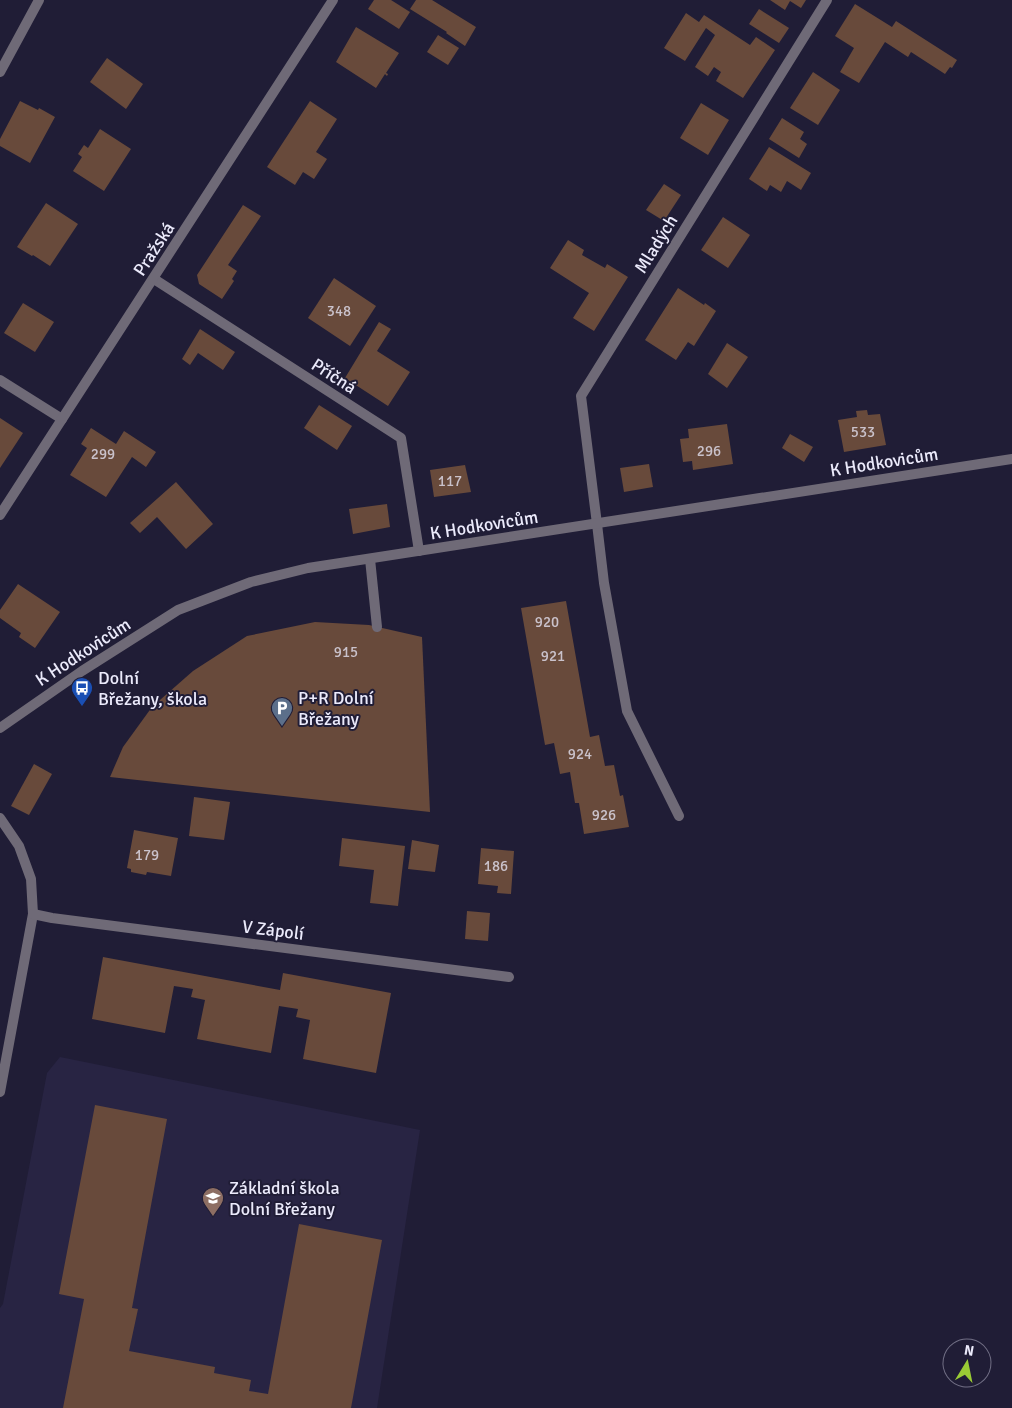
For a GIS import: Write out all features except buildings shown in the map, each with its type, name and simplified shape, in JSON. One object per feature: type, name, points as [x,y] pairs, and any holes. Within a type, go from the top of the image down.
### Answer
[{"type":"street","points":[[0,72],[38,0]]},
{"type":"street","name":"Pražská","points":[[0,515],[333,0]]},
{"type":"street","name":"Mladých","points":[[678,816],[627,711],[604,583],[581,396],[827,0]]},
{"type":"street","name":"Příčná","points":[[154,279],[401,438],[418,551]]},
{"type":"street","points":[[0,380],[62,419]]},
{"type":"street","name":"K Hodkovicům","points":[[0,728],[82,671],[178,610],[251,582],[308,568],[1012,458]]},
{"type":"street","points":[[370,559],[377,627]]},
{"type":"street","points":[[0,818],[19,846],[31,879],[33,914],[0,1092]]},
{"type":"street","name":"V Zápolí","points":[[33,914],[509,977]]},
{"type":"shaded area","name":"Základní škola Dolní Břežany","points":[[60,1057],[420,1130],[377,1408],[0,1408],[0,1308],[3,1304],[47,1073]]},
{"type":"place","name":"Dolní Břežany, škola","points":[[82,707]]},
{"type":"place","name":"P+R Dolní Břežany","points":[[282,727]]},
{"type":"place","name":"Základní škola Dolní Břežany","points":[[213,1217]]}]
